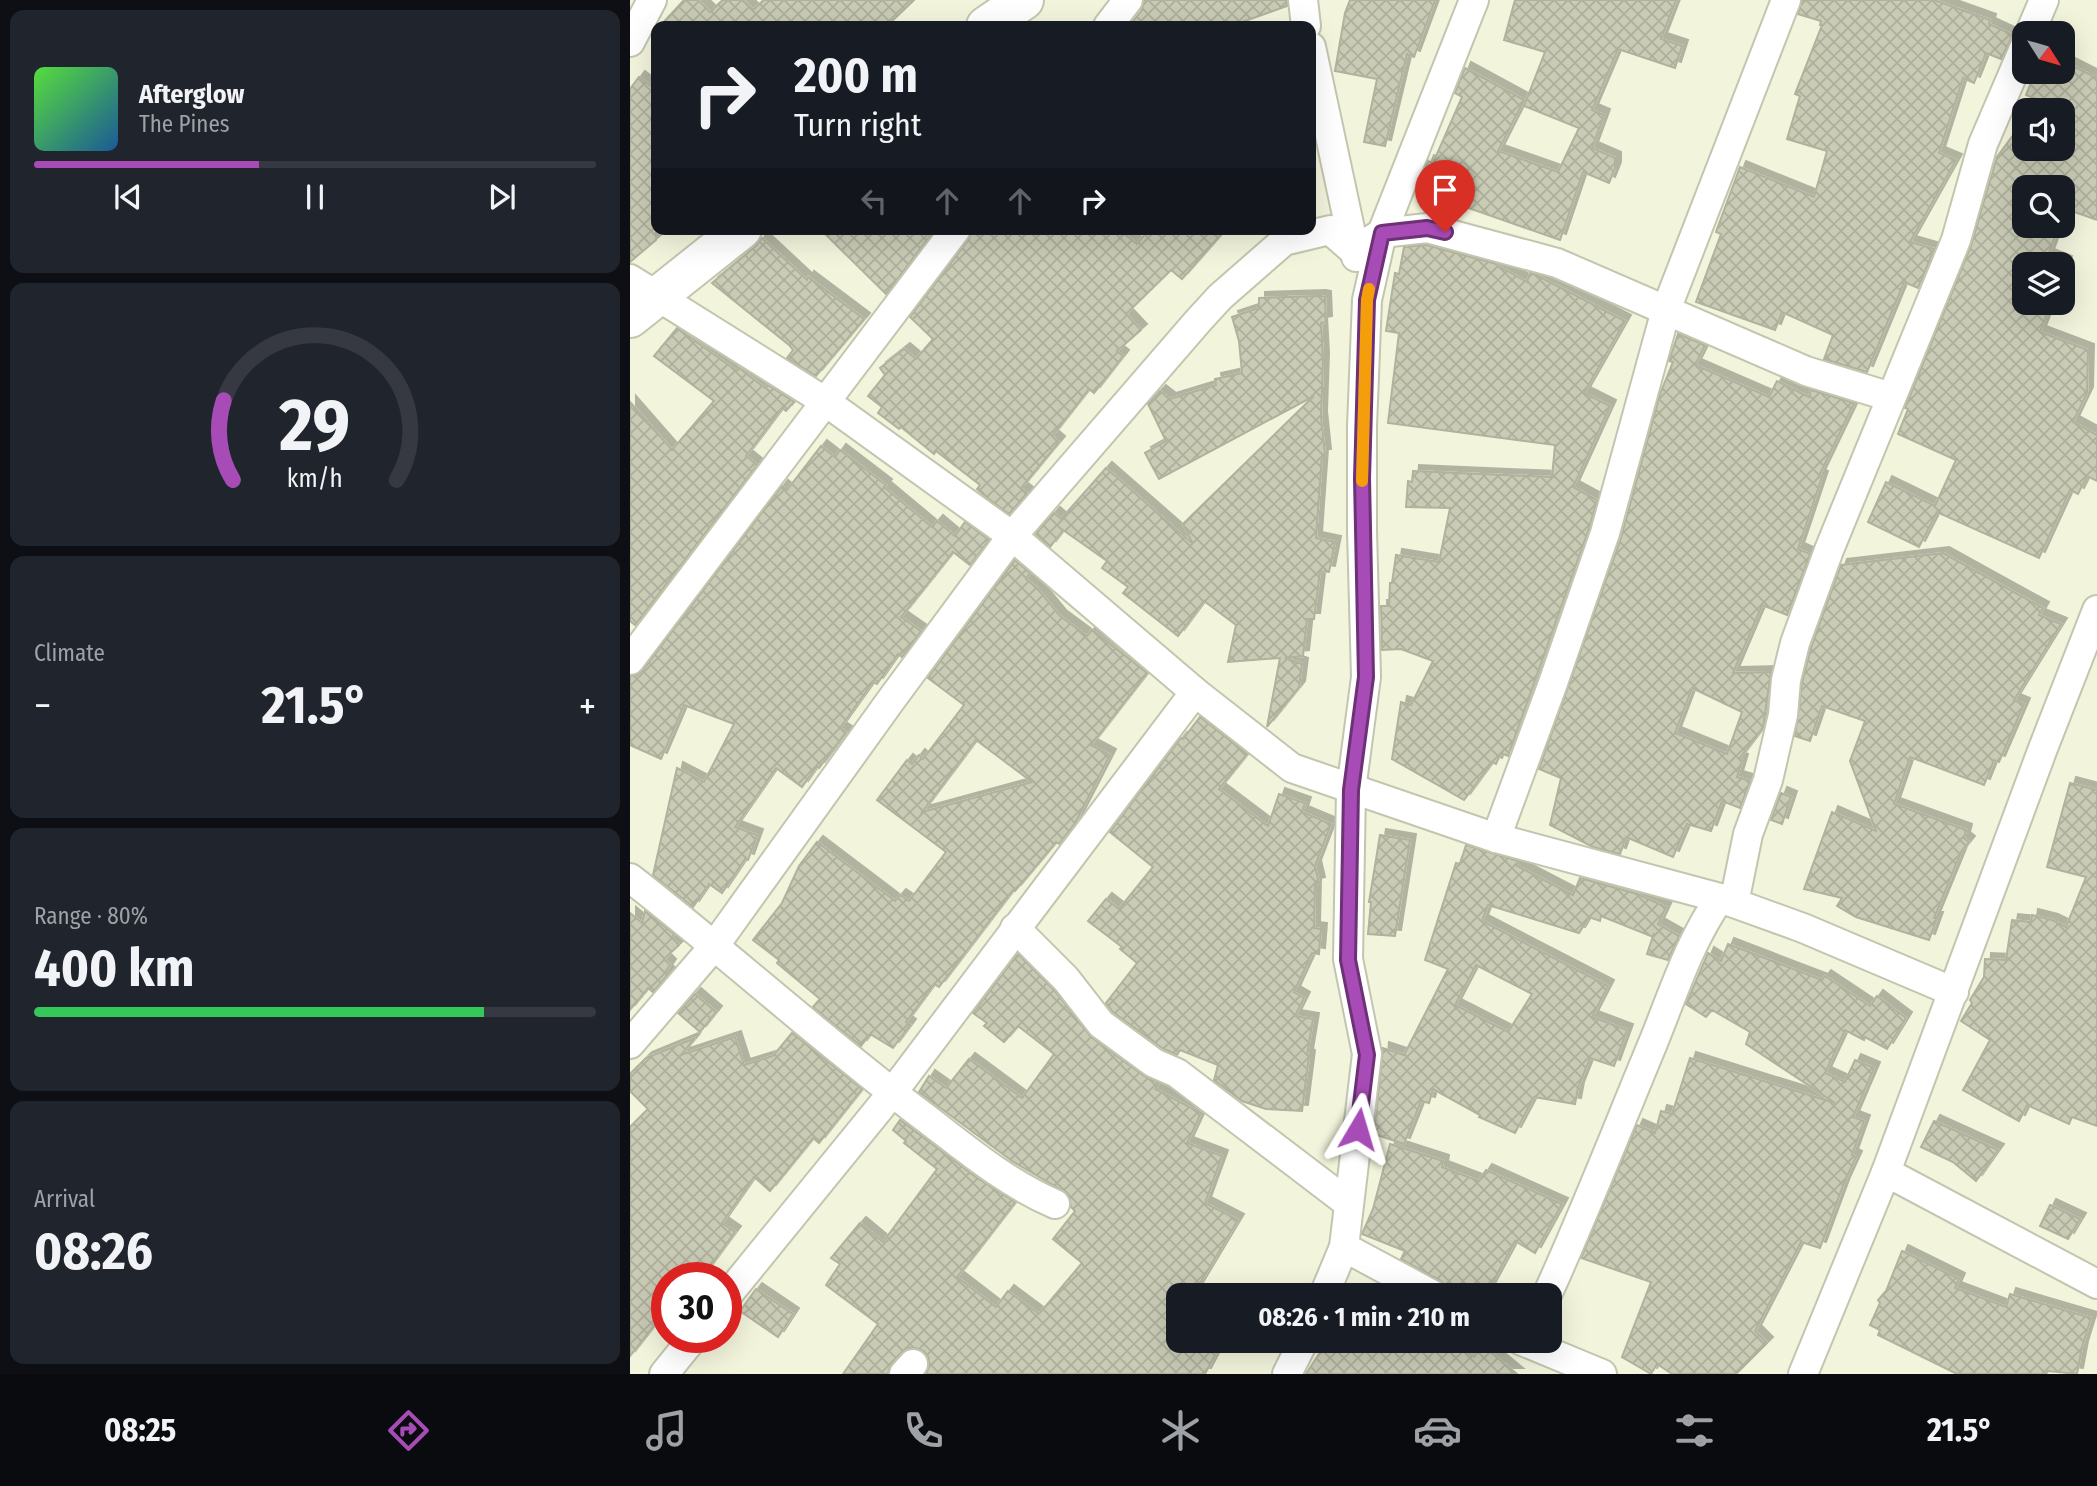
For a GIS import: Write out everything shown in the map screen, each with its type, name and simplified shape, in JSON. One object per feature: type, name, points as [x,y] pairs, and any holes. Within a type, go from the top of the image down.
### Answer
[{"type":"street","points":[[630,43],[652,0]]},
{"type":"street","points":[[993,21],[1024,0]]},
{"type":"street","points":[[1112,21],[1128,0]]},
{"type":"street","points":[[1303,0],[1305,21]]},
{"type":"street","points":[[1329,1283],[1344,1247],[1367,1055],[1348,960],[1351,790],[1366,677],[1362,478],[1367,300],[1382,233],[1474,0]]},
{"type":"street","points":[[1496,838],[1605,533],[1666,310],[1786,0]]},
{"type":"street","points":[[2035,21],[2044,0]]},
{"type":"street","points":[[1316,71],[1367,300]]},
{"type":"street","points":[[1552,1283],[1702,924],[1727,901],[1768,780],[1783,715],[1786,680],[1795,643],[1829,550],[1956,240],[1983,144],[2012,77]]},
{"type":"street","points":[[1354,251],[1382,233],[1427,228],[1544,259],[1806,371],[1891,397]]},
{"type":"street","points":[[1316,233],[1330,230],[1354,251]]},
{"type":"street","points":[[733,235],[640,298],[826,402],[1012,536],[1195,692],[1292,768],[1496,838],[1727,901],[1802,928],[1954,992]]},
{"type":"street","points":[[630,660],[724,532],[951,235]]},
{"type":"street","points":[[630,1044],[715,944],[1012,536],[1220,296],[1284,241],[1309,235]]},
{"type":"street","points":[[1803,1374],[1886,1172],[2097,610]]},
{"type":"street","points":[[742,1277],[892,1093],[1195,692]]},
{"type":"street","points":[[630,878],[715,944],[892,1093],[997,1172],[1055,1204]]},
{"type":"street","points":[[1015,928],[1066,979],[1101,1024],[1154,1063],[1177,1073],[1348,1203]]},
{"type":"street","points":[[1886,1172],[2097,1284]]},
{"type":"street","points":[[1344,1247],[1411,1283]]},
{"type":"street","points":[[664,1374],[681,1353]]},
{"type":"street","points":[[1287,1374],[1298,1353]]},
{"type":"street","points":[[1554,1353],[1602,1374]]},
{"type":"building","points":[[684,0],[698,0],[710,12],[723,0],[743,0],[753,10],[764,0],[914,0],[892,21],[665,21]]},
{"type":"building","points":[[1144,0],[1287,0],[1287,6],[1245,21],[1133,21],[1142,10]]},
{"type":"building","points":[[1350,0],[1435,0],[1414,57],[1407,54],[1385,146],[1364,142],[1377,79],[1335,71],[1345,13]]},
{"type":"building","points":[[1515,0],[1676,0],[1661,39],[1682,46],[1675,68],[1618,49],[1592,110],[1604,115],[1592,148],[1615,158],[1615,168],[1609,183],[1583,172],[1560,240],[1417,190],[1428,161],[1433,163],[1462,97],[1455,93],[1465,68],[1524,100],[1498,151],[1558,172],[1579,128],[1524,106],[1545,52],[1504,40]]},
{"type":"building","points":[[1802,0],[1934,0],[1990,20],[1989,24],[2012,35],[2001,59],[1986,53],[1974,83],[1963,78],[1939,153],[1956,160],[1910,242],[1934,249],[1918,288],[1904,282],[1867,372],[1824,359],[1833,335],[1782,312],[1775,330],[1696,302],[1721,234],[1716,232],[1740,167],[1814,197],[1827,151],[1787,139],[1800,96],[1795,94],[1822,25],[1821,21],[1798,14]]},
{"type":"building","points":[[2076,68],[2097,78],[2097,220],[2075,212],[2075,175],[2012,175],[2012,238],[2054,238],[2049,252],[2012,252],[2012,315],[2046,315],[2040,332],[2088,350],[2087,393],[2073,422],[2097,435],[2097,481],[2087,476],[2078,494],[2070,490],[2039,558],[1937,512],[1919,547],[1868,522],[1886,482],[1935,506],[1956,460],[1898,434],[1908,409],[1905,408],[1971,246],[1997,157],[2012,137],[2012,161],[2075,161],[2075,98],[2033,98],[2026,95],[2030,84],[2076,84]]},
{"type":"building","points":[[639,77],[651,86],[651,235],[656,235],[656,240],[630,262],[630,89]]},
{"type":"building","points":[[826,235],[930,235],[886,294]]},
{"type":"building","points":[[970,235],[1126,235],[1137,244],[1144,235],[1221,235],[1182,279],[1171,270],[1126,314],[1141,330],[1117,351],[1123,356],[1094,393],[1089,389],[1052,436],[1059,442],[1021,488],[1027,493],[1009,514],[977,489],[980,485],[936,451],[934,454],[901,427],[899,429],[878,413],[882,407],[868,396],[885,375],[880,368],[904,349],[916,359],[933,339],[910,317]]},
{"type":"building","points":[[762,238],[807,280],[808,277],[864,319],[816,376],[787,358],[793,350],[789,345],[712,283]]},
{"type":"building","points":[[1426,245],[1493,263],[1527,282],[1530,273],[1534,274],[1625,321],[1584,393],[1610,406],[1573,487],[1597,500],[1589,528],[1508,756],[1501,753],[1496,764],[1492,762],[1464,800],[1392,759],[1401,702],[1411,705],[1433,661],[1401,649],[1382,650],[1381,606],[1389,606],[1390,583],[1396,555],[1439,562],[1450,508],[1406,507],[1408,481],[1412,482],[1413,471],[1552,477],[1555,445],[1388,423],[1399,333],[1386,331],[1395,273],[1399,274],[1404,247]]},
{"type":"building","points":[[1325,297],[1326,322],[1321,323],[1321,417],[1325,455],[1322,455],[1316,538],[1335,542],[1329,572],[1320,571],[1314,619],[1307,619],[1303,656],[1285,658],[1302,664],[1299,687],[1267,727],[1280,658],[1228,662],[1236,625],[1204,601],[1178,636],[1123,593],[1128,587],[1102,568],[1107,561],[1063,530],[1050,547],[1036,534],[1054,513],[1061,519],[1106,468],[1193,544],[1183,524],[1314,396],[1159,479],[1145,453],[1166,441],[1148,404],[1160,391],[1170,399],[1216,385],[1215,379],[1242,373],[1239,341],[1232,317],[1259,308],[1259,298]]},
{"type":"building","points":[[677,328],[737,371],[739,368],[765,388],[768,385],[794,402],[786,411],[782,408],[746,456],[757,465],[635,625],[630,621],[630,402],[672,450],[714,401],[654,356]]},
{"type":"building","points":[[1678,334],[1705,345],[1695,365],[1769,397],[1777,381],[1809,397],[1811,390],[1854,403],[1819,476],[1822,477],[1798,549],[1810,554],[1787,615],[1762,605],[1733,673],[1771,672],[1763,727],[1739,759],[1742,760],[1737,777],[1750,781],[1740,808],[1722,801],[1711,831],[1687,824],[1673,857],[1626,837],[1620,854],[1593,847],[1550,825],[1561,778],[1539,769],[1621,538],[1660,394],[1673,362],[1669,361]],"holes":[[[1692,688],[1742,712],[1727,754],[1675,733]]]},
{"type":"building","points":[[821,446],[835,457],[840,450],[886,485],[884,487],[932,527],[937,521],[955,536],[965,522],[989,540],[970,565],[953,552],[901,617],[921,631],[902,657],[898,654],[877,684],[873,682],[840,728],[846,732],[802,787],[776,768],[735,827],[757,835],[748,860],[745,859],[722,893],[709,884],[693,907],[653,875],[677,768],[704,782],[734,724],[684,705],[661,759],[630,745],[630,676],[643,670],[782,486],[787,490]]},
{"type":"building","points":[[1943,553],[2043,608],[2039,615],[2061,624],[2014,700],[2024,704],[1999,762],[1994,760],[1984,785],[1910,757],[1894,804],[1966,830],[1964,838],[1969,842],[1961,852],[1934,918],[1937,918],[1929,940],[1856,917],[1837,906],[1842,898],[1804,889],[1832,812],[1876,831],[1850,761],[1865,721],[1822,706],[1810,741],[1795,736],[1802,683],[1811,648],[1841,565]]},
{"type":"building","points":[[1015,560],[1030,573],[1026,579],[1060,616],[1087,636],[1092,630],[1147,673],[1091,745],[1110,755],[1075,823],[1059,844],[1056,842],[1015,891],[1013,890],[939,987],[934,984],[906,1022],[910,1025],[893,1048],[870,1034],[861,1046],[813,1007],[820,999],[777,963],[779,960],[753,940],[782,903],[799,866],[817,842],[895,901],[900,895],[909,901],[946,852],[877,800],[907,760],[912,764],[919,755],[923,759],[964,705],[928,678]],"holes":[[[976,740],[1032,782],[922,812]]]},
{"type":"building","points":[[1200,717],[1247,754],[1219,789],[1268,826],[1279,794],[1305,803],[1302,812],[1331,824],[1315,866],[1319,883],[1315,884],[1314,928],[1321,929],[1319,954],[1312,953],[1294,992],[1304,998],[1295,1016],[1313,1019],[1302,1111],[1266,1109],[1242,1101],[1214,1080],[1218,1065],[1180,1050],[1177,1055],[1162,1048],[1113,1012],[1106,1003],[1137,963],[1120,949],[1122,947],[1088,921],[1106,899],[1119,909],[1153,867],[1110,832]]},
{"type":"building","points":[[2070,783],[2097,790],[2097,1126],[2072,1117],[2069,1124],[2027,1105],[2019,1121],[1963,1090],[1990,1040],[1961,1021],[1984,977],[1985,959],[2006,960],[2012,920],[2031,922],[2032,915],[2066,927],[2086,877],[2047,867]]},
{"type":"building","points":[[1781,793],[1791,797],[1782,824],[1771,820]]},
{"type":"building","points":[[1380,835],[1410,840],[1395,936],[1368,934],[1369,902]]},
{"type":"building","points":[[1466,845],[1518,861],[1517,866],[1573,895],[1580,878],[1637,894],[1666,907],[1658,924],[1679,936],[1668,960],[1647,954],[1653,937],[1601,916],[1600,921],[1589,917],[1579,933],[1488,905],[1482,921],[1608,986],[1592,1017],[1627,1030],[1614,1066],[1590,1058],[1578,1088],[1575,1104],[1534,1097],[1515,1133],[1479,1117],[1480,1115],[1433,1089],[1429,1103],[1421,1101],[1404,1144],[1374,1134],[1383,1048],[1404,1055],[1448,969],[1425,960],[1456,863],[1460,864]],"holes":[[[1476,965],[1532,994],[1508,1032],[1455,1005]]]},
{"type":"building","points":[[645,911],[674,934],[672,937],[679,945],[664,959],[670,965],[666,971],[669,973],[653,992],[648,988],[630,1010],[630,913],[642,923]]},
{"type":"building","points":[[1728,944],[1822,980],[1825,976],[1870,1006],[1877,996],[1906,1018],[1887,1049],[1845,1030],[1825,1073],[1845,1082],[1855,1060],[1874,1068],[1853,1117],[1864,1121],[1852,1155],[1856,1157],[1820,1248],[1801,1242],[1755,1331],[1767,1343],[1736,1374],[1672,1374],[1657,1364],[1651,1374],[1622,1357],[1651,1282],[1581,1258],[1637,1125],[1655,1133],[1661,1111],[1672,1114],[1690,1058],[1835,1103],[1746,1044],[1750,1032],[1712,1010],[1706,1017],[1686,1004],[1708,953],[1721,961]]},
{"type":"building","points":[[1018,954],[1054,990],[1091,1037],[1144,1076],[1159,1083],[1155,1089],[1201,1113],[1187,1143],[1222,1156],[1205,1203],[1238,1220],[1200,1283],[1166,1283],[1166,1353],[1212,1353],[1215,1355],[1205,1374],[926,1374],[929,1358],[924,1351],[907,1348],[891,1363],[888,1374],[843,1374],[878,1324],[826,1285],[840,1264],[831,1258],[860,1223],[883,1242],[937,1169],[904,1143],[906,1141],[893,1130],[900,1120],[977,1178],[1015,1202],[957,1277],[996,1307],[1008,1291],[1039,1314],[1082,1263],[1053,1239],[1075,1211],[1071,1207],[1068,1194],[1012,1161],[919,1092],[929,1076],[946,1088],[969,1059],[1022,1098],[1054,1054],[1018,1026],[1004,1042],[984,1026],[987,1023],[973,1013]]},
{"type":"building","points":[[695,994],[716,1012],[700,1032],[678,1013]]},
{"type":"building","points":[[792,1033],[862,1089],[819,1143],[813,1138],[770,1191],[754,1177],[722,1223],[735,1232],[713,1262],[651,1262],[651,1329],[630,1356],[630,1127],[648,1109],[630,1091],[630,1074],[646,1058],[695,1038],[681,1055],[735,1037],[744,1065],[773,1056]]},
{"type":"building","points":[[1934,1121],[1998,1150],[1976,1181],[1953,1162],[1921,1147]]},
{"type":"building","points":[[1390,1144],[1443,1161],[1442,1167],[1479,1181],[1486,1170],[1562,1204],[1535,1253],[1515,1241],[1492,1283],[1443,1283],[1401,1259],[1405,1251],[1362,1234],[1373,1209]]},
{"type":"building","points":[[2050,1205],[2080,1219],[2068,1239],[2040,1226]]},
{"type":"building","points":[[1902,1251],[1959,1279],[1955,1288],[2006,1307],[2010,1294],[2091,1318],[2077,1374],[2048,1371],[2046,1374],[1957,1374],[1878,1335],[1880,1330],[1870,1325],[1880,1303],[1878,1300],[1886,1291]]},
{"type":"building","points":[[756,1289],[793,1314],[778,1337],[742,1312],[742,1308]]},
{"type":"building","points":[[1320,1353],[1468,1353],[1474,1357],[1477,1353],[1492,1353],[1517,1374],[1306,1374]]},
{"type":"slow traffic","points":[[1362,481],[1369,289]]},
{"type":"route","points":[[1358,1129],[1367,1055],[1348,960],[1351,790],[1366,677],[1362,426],[1367,300],[1382,233],[1427,228],[1445,232]]}]
